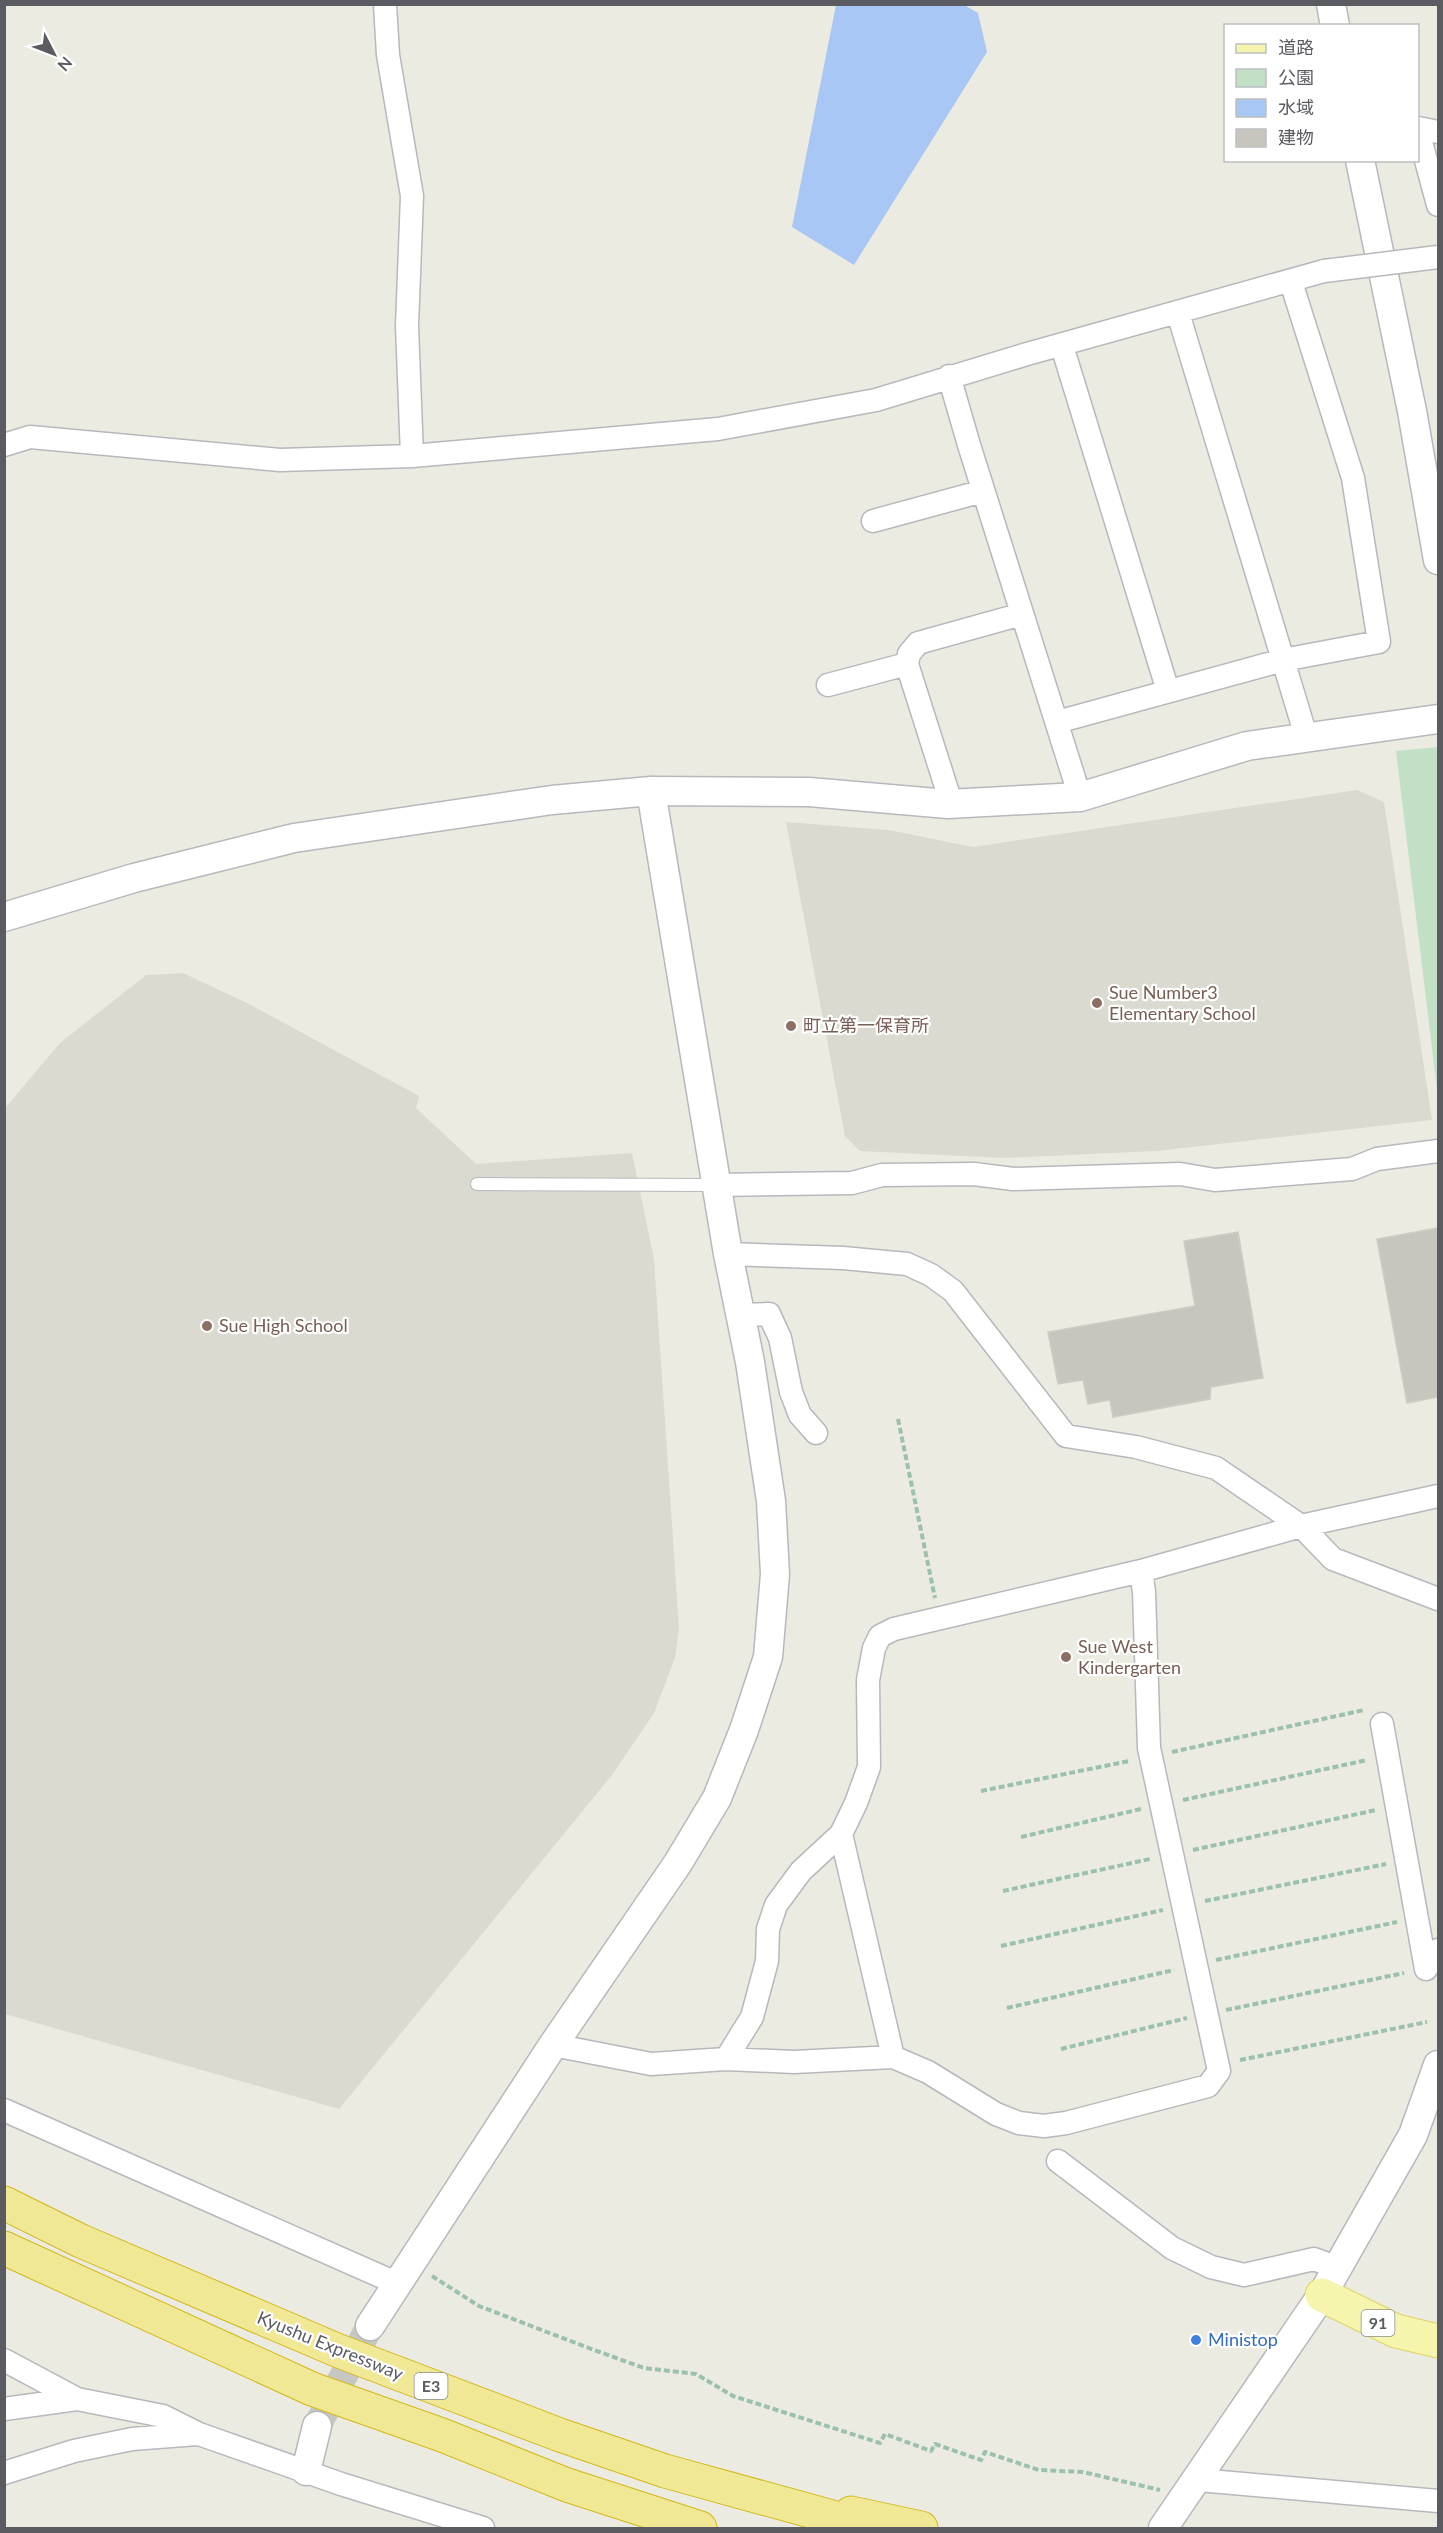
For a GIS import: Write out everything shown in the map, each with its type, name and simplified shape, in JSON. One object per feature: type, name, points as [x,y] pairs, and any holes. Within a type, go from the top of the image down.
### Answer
[{"type":"highway","name":"Kyushu Expressway","points":[[4,2203],[81,2241],[339,2351],[560,2435],[665,2471],[872,2529]]},
{"type":"highway","name":"E3","points":[[4,2248],[312,2389],[442,2435],[567,2485],[700,2529]]},
{"type":"highway","points":[[665,2471],[921,2529]]},
{"type":"main road","name":"91","points":[[1330,2281],[1396,2331],[1438,2341]]},
{"type":"street","points":[[385,4],[388,55],[412,196],[407,326],[412,456]]},
{"type":"street","points":[[1331,4],[1335,24]]},
{"type":"street","points":[[1419,130],[1438,132]]},
{"type":"street","points":[[1419,134],[1438,205]]},
{"type":"street","points":[[1360,162],[1412,411],[1438,560]]},
{"type":"street","points":[[4,445],[30,438],[280,460],[412,456],[718,429],[876,400],[949,376],[1324,271],[1438,257]]},
{"type":"street","points":[[1058,722],[1283,660],[1379,642],[1353,478],[1291,282]]},
{"type":"street","points":[[1178,313],[1306,736]]},
{"type":"street","points":[[1062,346],[1168,691]]},
{"type":"street","points":[[949,376],[1080,796]]},
{"type":"street","points":[[873,520],[983,491]]},
{"type":"street","points":[[948,804],[948,793],[907,664],[909,654],[918,643],[1022,614]]},
{"type":"street","points":[[828,686],[907,664]]},
{"type":"street","points":[[4,917],[134,878],[294,838],[552,801],[651,791],[809,792],[948,804],[1080,796],[1247,746],[1438,719]]},
{"type":"street","points":[[370,2326],[553,2045],[678,1863],[717,1798],[744,1730],[768,1657],[775,1574],[771,1501],[651,791]]},
{"type":"street","points":[[717,1185],[852,1183],[882,1176],[974,1174],[1013,1179],[1180,1174],[1215,1180],[1352,1169],[1377,1159],[1438,1150]]},
{"type":"street","points":[[728,1254],[843,1258],[907,1264],[931,1275],[953,1291],[1066,1436],[1136,1447],[1215,1468],[1301,1526],[1333,1558],[1438,1599]]},
{"type":"street","points":[[741,1315],[769,1314],[780,1338],[791,1392],[800,1415],[816,1433]]},
{"type":"street","points":[[726,2059],[752,2017],[766,1962],[768,1929],[776,1905],[801,1871],[841,1834],[869,1767],[867,1680],[874,1648],[880,1636],[894,1629],[1141,1571],[1301,1526],[1438,1496]]},
{"type":"street","points":[[553,2045],[651,2064],[726,2059],[794,2062],[893,2057],[928,2072],[996,2114],[1018,2123],[1044,2126],[1066,2123],[1208,2085],[1219,2071],[1218,2065],[1151,1756],[1141,1571]]},
{"type":"street","points":[[1378,1716],[1388,1756],[1426,1969]]},
{"type":"street","points":[[841,1834],[893,2057]]},
{"type":"street","points":[[1426,1969],[1438,1950]]},
{"type":"street","points":[[1163,2529],[1193,2488],[1330,2281],[1413,2135],[1438,2065]]},
{"type":"street","points":[[4,2110],[403,2273]]},
{"type":"street","points":[[1058,2161],[1172,2248],[1211,2267],[1244,2275],[1314,2259],[1330,2281]]},
{"type":"street","points":[[4,2360],[77,2399],[163,2416],[199,2434],[306,2472],[483,2529]]},
{"type":"street","points":[[4,2409],[77,2399]]},
{"type":"street","points":[[306,2472],[317,2426]]},
{"type":"street","points":[[4,2473],[74,2451],[132,2439],[199,2434]]},
{"type":"street","points":[[1193,2488],[1438,2501]]},
{"type":"lane","points":[[477,1184],[717,1185]]},
{"type":"path","points":[[898,1419],[940,1619]]},
{"type":"path","points":[[981,1791],[1151,1756],[1378,1716]]},
{"type":"path","points":[[1021,1837],[1388,1756]]},
{"type":"path","points":[[1003,1891],[1397,1805]]},
{"type":"path","points":[[1001,1946],[1183,1905],[1407,1860]]},
{"type":"path","points":[[1007,2008],[1196,1964],[1418,1918]]},
{"type":"path","points":[[1061,2049],[1207,2014],[1426,1969]]},
{"type":"path","points":[[1218,2065],[1427,2022]]},
{"type":"path","points":[[403,2273],[479,2306],[644,2367],[696,2374],[733,2396],[880,2443],[885,2434],[931,2451],[935,2444],[981,2460],[985,2452],[1039,2470],[1083,2472],[1193,2488]]},
{"type":"shaded area","points":[[1357,790],[1384,802],[1432,1120],[1156,1151],[1004,1158],[860,1151],[845,1136],[786,822],[889,830],[973,847]]},
{"type":"shaded area","points":[[183,973],[247,1003],[419,1096],[416,1108],[476,1164],[632,1153],[654,1259],[679,1629],[675,1658],[654,1713],[612,1775],[339,2109],[5,2014],[5,1108],[60,1043],[146,975]]},
{"type":"green space","points":[[1438,747],[1438,1098],[1396,751]]},
{"type":"water","points":[[836,5],[964,5],[978,13],[987,52],[854,265],[792,227]]},
{"type":"building","points":[[1438,1228],[1438,1397],[1407,1403],[1377,1239]]},
{"type":"building","points":[[1238,1232],[1263,1378],[1211,1387],[1210,1399],[1113,1417],[1110,1400],[1088,1404],[1083,1380],[1058,1384],[1048,1332],[1195,1306],[1184,1241]]},
{"type":"tunnel","points":[[317,2426],[370,2326]]},
{"type":"place","name":"Sue Number3 Elementary School","points":[[1097,1003]]},
{"type":"place","name":"町立第一保育所","points":[[791,1026]]},
{"type":"place","name":"Sue High School","points":[[207,1326]]},
{"type":"place","name":"Sue West Kindergarten","points":[[1066,1657]]},
{"type":"place","name":"Ministop","points":[[1196,2340]]}]
